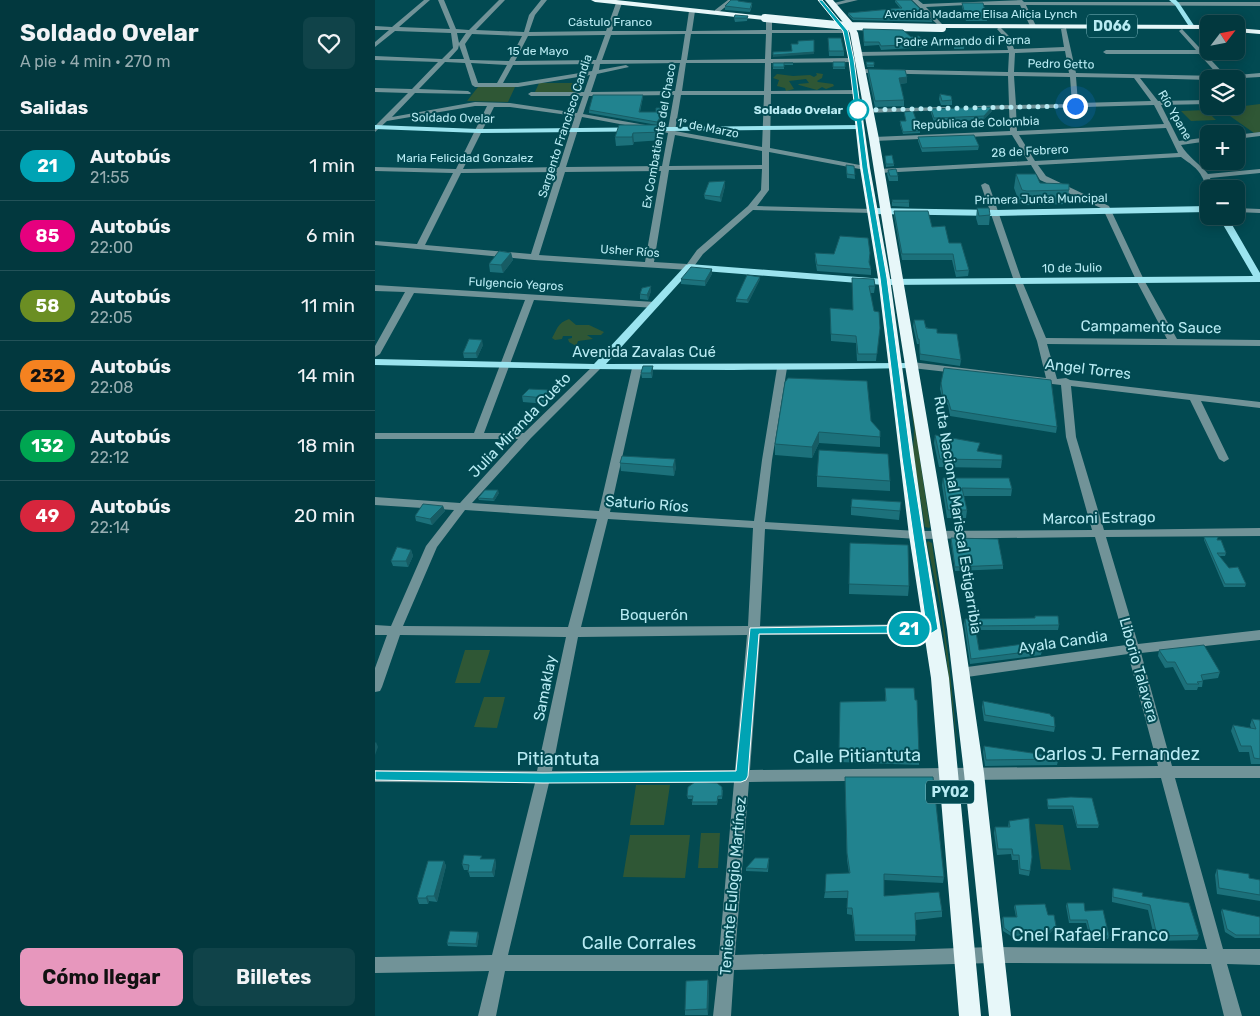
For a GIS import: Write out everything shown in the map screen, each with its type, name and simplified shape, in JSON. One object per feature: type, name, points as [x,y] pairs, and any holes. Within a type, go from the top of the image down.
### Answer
[{"type":"highway","points":[[595,0],[717,11],[829,26],[1000,30],[1033,27]]},
{"type":"highway","name":"PY02","points":[[821,0],[847,27]]},
{"type":"highway","points":[[617,1],[692,11],[743,15],[831,21],[836,20],[835,16]]},
{"type":"highway","name":"PY02","points":[[831,2],[847,27]]},
{"type":"highway","points":[[1117,26],[1159,27],[1182,31]]},
{"type":"highway","name":"Avenida Madame Elisa Alicia Lynch","points":[[847,27],[1117,26],[1200,28]]},
{"type":"highway","name":"Ruta Nacional Mariscal Estigarribia","points":[[847,27],[861,71],[867,111],[865,168],[873,211],[913,365],[955,629],[974,774],[1000,1016]]},
{"type":"highway","name":"Avenida Madame Elisa Alicia Lynch","points":[[1033,27],[1182,31],[1200,30]]},
{"type":"highway","points":[[1245,29],[1260,27]]},
{"type":"highway","points":[[1245,31],[1260,32]]},
{"type":"highway","name":"Ruta Nacional Mariscal Estigarribia","points":[[855,57],[856,92],[879,170],[885,212],[891,282],[894,366],[917,536],[940,678],[963,956],[970,1016]]},
{"type":"main road","points":[[1174,2],[1192,27]]},
{"type":"main road","name":"Soldado Ovelar","points":[[376,128],[479,131],[767,128],[867,133]]},
{"type":"main road","name":"Primera Junta Muncipal","points":[[873,211],[996,213],[1200,209]]},
{"type":"main road","points":[[1227,225],[1260,280]]},
{"type":"main road","name":"Usher Ríos","points":[[689,267],[891,282]]},
{"type":"main road","name":"Julia Miranda Cueto","points":[[597,367],[689,267]]},
{"type":"main road","name":"10 de Julio","points":[[891,282],[1260,280]]},
{"type":"main road","name":"Avenida Zavalas Cué","points":[[375,362],[637,368],[782,368],[913,365]]},
{"type":"street","points":[[375,45],[427,0]]},
{"type":"street","points":[[376,128],[456,48],[457,44],[441,0]]},
{"type":"street","points":[[475,85],[462,44],[501,0]]},
{"type":"street","points":[[499,85],[526,34],[532,15],[544,0]]},
{"type":"street","points":[[717,11],[731,0]]},
{"type":"street","points":[[831,2],[855,0]]},
{"type":"street","points":[[915,0],[941,26]]},
{"type":"street","name":"Sargento Francisco Candia","points":[[535,258],[574,130],[617,1]]},
{"type":"street","points":[[923,6],[957,3],[1020,2],[1260,4]]},
{"type":"street","points":[[1020,2],[1033,27]]},
{"type":"street","name":"Ex Combatiente del Chaco","points":[[649,265],[692,11]]},
{"type":"street","name":"Julia Miranda Cueto","points":[[689,267],[700,252],[751,208],[765,190],[769,32],[767,18]]},
{"type":"street","name":"Cástulo Franco","points":[[375,28],[526,34],[607,34],[769,32],[847,27]]},
{"type":"street","points":[[1064,29],[1073,76],[1075,106]]},
{"type":"street","points":[[1000,30],[1007,38],[1013,52],[1011,74],[1014,133],[1047,181],[1101,204],[1108,211],[1139,280],[1174,343]]},
{"type":"street","points":[[1182,31],[1200,51]]},
{"type":"street","name":"Padre Armando di Perna","points":[[855,57],[1067,49]]},
{"type":"street","points":[[1106,52],[1200,52]]},
{"type":"street","name":"15 de Mayo","points":[[375,58],[511,63],[662,61],[684,58],[768,60],[855,57]]},
{"type":"street","points":[[1208,60],[1217,70]]},
{"type":"street","points":[[457,107],[475,85],[519,85],[662,61]]},
{"type":"street","name":"Pedro Getto","points":[[861,71],[1200,78]]},
{"type":"street","name":"Pedro Getto","points":[[1245,77],[1260,75]]},
{"type":"street","name":"Río Ypane","points":[[1136,77],[1156,103],[1183,155],[1199,167],[1207,180]]},
{"type":"street","points":[[375,90],[468,93]]},
{"type":"street","points":[[531,94],[856,92]]},
{"type":"street","points":[[974,108],[1200,102]]},
{"type":"street","points":[[420,247],[460,171],[492,104]]},
{"type":"street","name":"1º de Marzo","points":[[384,120],[457,107],[492,104],[580,115],[654,129]]},
{"type":"street","points":[[867,111],[954,109]]},
{"type":"street","name":"República de Colombia","points":[[867,133],[1014,133],[1169,126]]},
{"type":"street","name":"1º de Marzo","points":[[671,130],[865,168]]},
{"type":"street","points":[[1245,136],[1260,134]]},
{"type":"street","points":[[1177,143],[1200,140]]},
{"type":"street","name":"28 de Febrero","points":[[879,170],[1183,155]]},
{"type":"street","name":"Maria Felicidad Gonzalez","points":[[375,169],[460,171],[766,167]]},
{"type":"street","points":[[1205,176],[1260,171]]},
{"type":"street","points":[[985,185],[1018,281],[1042,341],[1052,380]]},
{"type":"street","points":[[751,208],[873,211]]},
{"type":"street","points":[[1245,210],[1260,211]]},
{"type":"street","name":"Usher Ríos","points":[[375,243],[535,258],[689,267]]},
{"type":"street","name":"Fulgencio Yegros","points":[[375,288],[655,304]]},
{"type":"street","points":[[375,354],[411,290]]},
{"type":"street","points":[[479,436],[531,297]]},
{"type":"street","name":"Campamento Sauce","points":[[1042,341],[1260,343]]},
{"type":"street","name":"Angel Torres","points":[[913,365],[1260,405]]},
{"type":"street","name":"Julia Miranda Cueto","points":[[375,687],[395,630],[427,555],[462,506],[527,436],[597,367]]},
{"type":"street","name":"Samaklay","points":[[487,1016],[543,778],[573,632],[603,517],[637,368]]},
{"type":"street","name":"Teniente Eulogio Martínez","points":[[722,1016],[754,630],[759,526],[767,460],[782,368]]},
{"type":"street","name":"Liborio Talavera","points":[[1067,382],[1071,437],[1133,649],[1233,1016]]},
{"type":"street","points":[[1194,397],[1224,458]]},
{"type":"street","points":[[375,436],[527,436]]},
{"type":"street","name":"Saturio Ríos","points":[[375,501],[917,536]]},
{"type":"street","name":"Marconi Estrago","points":[[917,536],[1260,532]]},
{"type":"street","name":"Boquerón","points":[[375,630],[573,632],[932,629]]},
{"type":"street","name":"Ayala Candia","points":[[960,673],[1133,649],[1260,635]]},
{"type":"street","name":"Carlos J. Fernandez","points":[[974,774],[1260,772]]},
{"type":"street","name":"Calle Pitiantuta","points":[[741,776],[974,774]]},
{"type":"street","name":"Pitiantuta","points":[[375,776],[543,778],[741,776]]},
{"type":"street","name":"Cnel Rafael Franco","points":[[963,956],[1260,957]]},
{"type":"street","name":"Calle Corrales","points":[[375,965],[727,963],[963,956]]},
{"type":"green space","points":[[816,73],[823,74],[818,82],[833,84],[834,86],[826,89],[822,87],[817,90],[798,84],[809,83],[806,79],[789,81],[794,89],[786,91],[785,88],[777,86],[779,80],[773,78],[777,74],[793,76],[810,75],[814,77],[817,75]]},
{"type":"green space","points":[[539,83],[583,83],[580,92],[535,92]]},
{"type":"green space","points":[[478,87],[515,87],[508,102],[467,101]]},
{"type":"green space","points":[[1260,104],[1260,132],[1254,133],[1228,115],[1245,115],[1245,106]]},
{"type":"green space","points":[[1200,110],[1200,115],[1211,115],[1216,120],[1191,121],[1181,111]]},
{"type":"green space","points":[[569,319],[576,325],[589,325],[604,332],[601,335],[587,335],[593,339],[578,341],[576,346],[569,342],[568,339],[572,338],[572,336],[563,336],[562,339],[555,340],[552,338],[560,325]]},
{"type":"green space","points":[[907,372],[918,439],[929,528],[925,527],[913,452],[914,429]]},
{"type":"green space","points":[[928,541],[932,543],[948,654],[959,761],[940,605]]},
{"type":"green space","points":[[465,650],[490,650],[480,683],[455,683]]},
{"type":"green space","points":[[484,697],[505,697],[497,728],[474,727]]},
{"type":"green space","points":[[636,785],[670,785],[664,825],[630,825]]},
{"type":"green space","points":[[1035,824],[1063,825],[1071,870],[1041,869]]},
{"type":"green space","points":[[701,833],[720,833],[718,868],[698,868]]},
{"type":"green space","points":[[630,835],[690,835],[685,878],[623,877]]},
{"type":"building","points":[[731,0],[752,3],[750,9],[725,6]]},
{"type":"building","points":[[895,0],[911,0],[932,20],[853,18],[848,13],[902,8]]},
{"type":"building","points":[[962,3],[983,3],[987,18],[966,18]]},
{"type":"building","points":[[735,15],[748,16],[747,18],[734,18]]},
{"type":"building","points":[[863,29],[903,30],[911,37],[919,36],[928,44],[881,46],[879,42],[864,42]]},
{"type":"building","points":[[965,37],[964,45],[954,45],[955,38]]},
{"type":"building","points":[[828,38],[841,38],[844,51],[829,51]]},
{"type":"building","points":[[814,40],[814,52],[773,55],[773,52],[792,51],[791,44],[798,44],[798,41]]},
{"type":"building","points":[[833,62],[845,62],[845,67],[833,67]]},
{"type":"building","points":[[866,62],[874,62],[874,65],[867,65]]},
{"type":"building","points":[[773,63],[784,63],[784,67],[773,67]]},
{"type":"building","points":[[868,69],[905,70],[907,77],[899,78],[904,100],[875,101]]},
{"type":"building","points":[[940,94],[951,96],[952,100],[942,101]]},
{"type":"building","points":[[593,95],[643,95],[639,112],[656,112],[656,108],[667,108],[666,114],[661,116],[657,122],[589,110]]},
{"type":"building","points":[[992,107],[984,116],[934,118],[931,109]]},
{"type":"building","points":[[913,111],[920,131],[903,132],[900,121],[906,121],[904,112]]},
{"type":"building","points":[[619,125],[663,125],[662,132],[633,133],[632,137],[615,137]]},
{"type":"building","points":[[974,135],[979,146],[922,148],[918,137]]},
{"type":"building","points":[[892,155],[894,164],[886,164],[885,156]]},
{"type":"building","points":[[846,165],[854,166],[855,175],[847,174]]},
{"type":"building","points":[[896,169],[898,176],[890,176],[888,170]]},
{"type":"building","points":[[1016,174],[1036,174],[1040,183],[1069,184],[1069,190],[1022,190]]},
{"type":"building","points":[[725,181],[720,197],[704,195],[709,182]]},
{"type":"building","points":[[892,200],[909,200],[909,202],[893,202]]},
{"type":"building","points":[[977,208],[989,208],[990,215],[979,216]]},
{"type":"building","points":[[894,211],[928,211],[932,227],[945,226],[949,243],[961,243],[969,270],[956,271],[953,254],[902,254]]},
{"type":"building","points":[[840,236],[868,238],[871,269],[817,265],[815,253],[834,254]]},
{"type":"building","points":[[499,251],[511,253],[501,265],[489,264]]},
{"type":"building","points":[[691,267],[712,269],[705,281],[681,279]]},
{"type":"building","points":[[747,275],[760,277],[747,300],[736,299]]},
{"type":"building","points":[[852,278],[874,279],[875,286],[869,286],[874,311],[879,312],[880,328],[877,354],[858,354],[856,336],[831,334],[830,308],[853,310]]},
{"type":"building","points":[[651,286],[647,295],[640,294],[642,288]]},
{"type":"building","points":[[914,320],[924,320],[926,328],[937,329],[937,333],[957,334],[961,360],[920,354],[919,339]]},
{"type":"building","points":[[469,339],[482,340],[476,353],[463,353]]},
{"type":"building","points":[[643,366],[653,366],[651,373],[641,373]]},
{"type":"building","points":[[944,368],[1051,380],[1057,427],[951,410],[948,400],[943,396],[941,383]]},
{"type":"building","points":[[788,378],[867,381],[871,421],[880,431],[880,437],[819,432],[812,447],[775,444],[785,382]]},
{"type":"building","points":[[529,389],[549,390],[545,398],[522,396]]},
{"type":"building","points":[[935,435],[980,443],[977,451],[1002,455],[1002,460],[940,459]]},
{"type":"building","points":[[819,450],[888,454],[890,481],[817,476]]},
{"type":"building","points":[[622,456],[675,459],[673,467],[620,463]]},
{"type":"building","points":[[943,478],[1009,478],[1012,489],[962,488],[967,510],[948,510]]},
{"type":"building","points":[[485,490],[498,490],[493,499],[478,498]]},
{"type":"building","points":[[852,499],[901,502],[900,511],[851,507]]},
{"type":"building","points":[[423,504],[443,506],[430,519],[415,516]]},
{"type":"building","points":[[1204,537],[1218,537],[1217,540],[1221,540],[1226,553],[1217,553],[1229,568],[1238,567],[1246,584],[1225,584]]},
{"type":"building","points":[[951,538],[998,539],[1003,565],[955,567]]},
{"type":"building","points":[[850,543],[908,545],[909,586],[849,584]]},
{"type":"building","points":[[397,547],[411,550],[406,561],[391,561]]},
{"type":"building","points":[[1035,616],[1058,616],[1059,625],[975,626],[979,650],[1038,642],[1042,650],[971,659],[965,619],[1035,618]]},
{"type":"building","points":[[1204,645],[1220,672],[1201,675],[1203,681],[1197,682],[1199,684],[1187,684],[1175,662],[1167,662],[1159,650]]},
{"type":"building","points":[[885,688],[914,688],[915,700],[917,700],[919,755],[839,752],[840,702],[886,701]]},
{"type":"building","points":[[983,701],[1050,714],[1054,717],[1055,727],[985,715]]},
{"type":"building","points":[[1252,719],[1260,720],[1260,759],[1254,758],[1251,746],[1241,746],[1233,725],[1256,729]]},
{"type":"building","points":[[984,746],[1059,757],[1059,759],[986,760]]},
{"type":"building","points":[[845,777],[933,777],[944,877],[884,874],[884,896],[939,892],[942,911],[915,913],[916,935],[855,935],[852,908],[847,908],[848,891],[825,892],[826,874],[850,873],[847,853]]},
{"type":"building","points":[[695,782],[717,783],[722,787],[722,796],[718,796],[717,802],[692,802],[693,796],[687,796],[688,787]]},
{"type":"building","points":[[1092,798],[1099,825],[1077,825],[1073,806],[1048,806],[1047,799]]},
{"type":"building","points":[[1029,818],[1032,857],[1030,871],[1020,869],[1019,855],[1013,855],[1012,849],[998,849],[995,827],[1010,827],[1009,821]]},
{"type":"building","points":[[464,855],[482,856],[480,859],[495,859],[492,872],[468,872],[469,865],[462,864]]},
{"type":"building","points":[[755,858],[769,858],[767,869],[746,868]]},
{"type":"building","points":[[428,861],[444,861],[434,896],[417,898]]},
{"type":"building","points":[[1217,869],[1249,874],[1249,878],[1260,880],[1260,895],[1219,888]]},
{"type":"building","points":[[1113,888],[1143,893],[1142,896],[1189,903],[1199,935],[1157,936],[1150,905],[1113,897]]},
{"type":"building","points":[[1067,903],[1084,903],[1085,911],[1103,910],[1109,936],[1091,936],[1087,920],[1070,920]]},
{"type":"building","points":[[1045,904],[1048,915],[1054,915],[1056,926],[1048,932],[1011,933],[1004,928],[1003,917],[1017,917],[1015,905]]},
{"type":"building","points":[[1222,909],[1260,917],[1260,935],[1236,935],[1227,929]]},
{"type":"building","points":[[450,931],[478,932],[476,944],[447,943]]},
{"type":"building","points":[[708,980],[707,1009],[685,1010],[686,981]]},
{"type":"bus line","name":"21","points":[[375,776],[543,778],[741,776],[754,630],[932,629],[906,458],[884,278],[865,168],[852,60],[843,25],[821,0]]},
{"type":"place","name":"Soldado Ovelar","points":[[858,110]]},
{"type":"route","points":[[858,110],[1075,106]]}]
